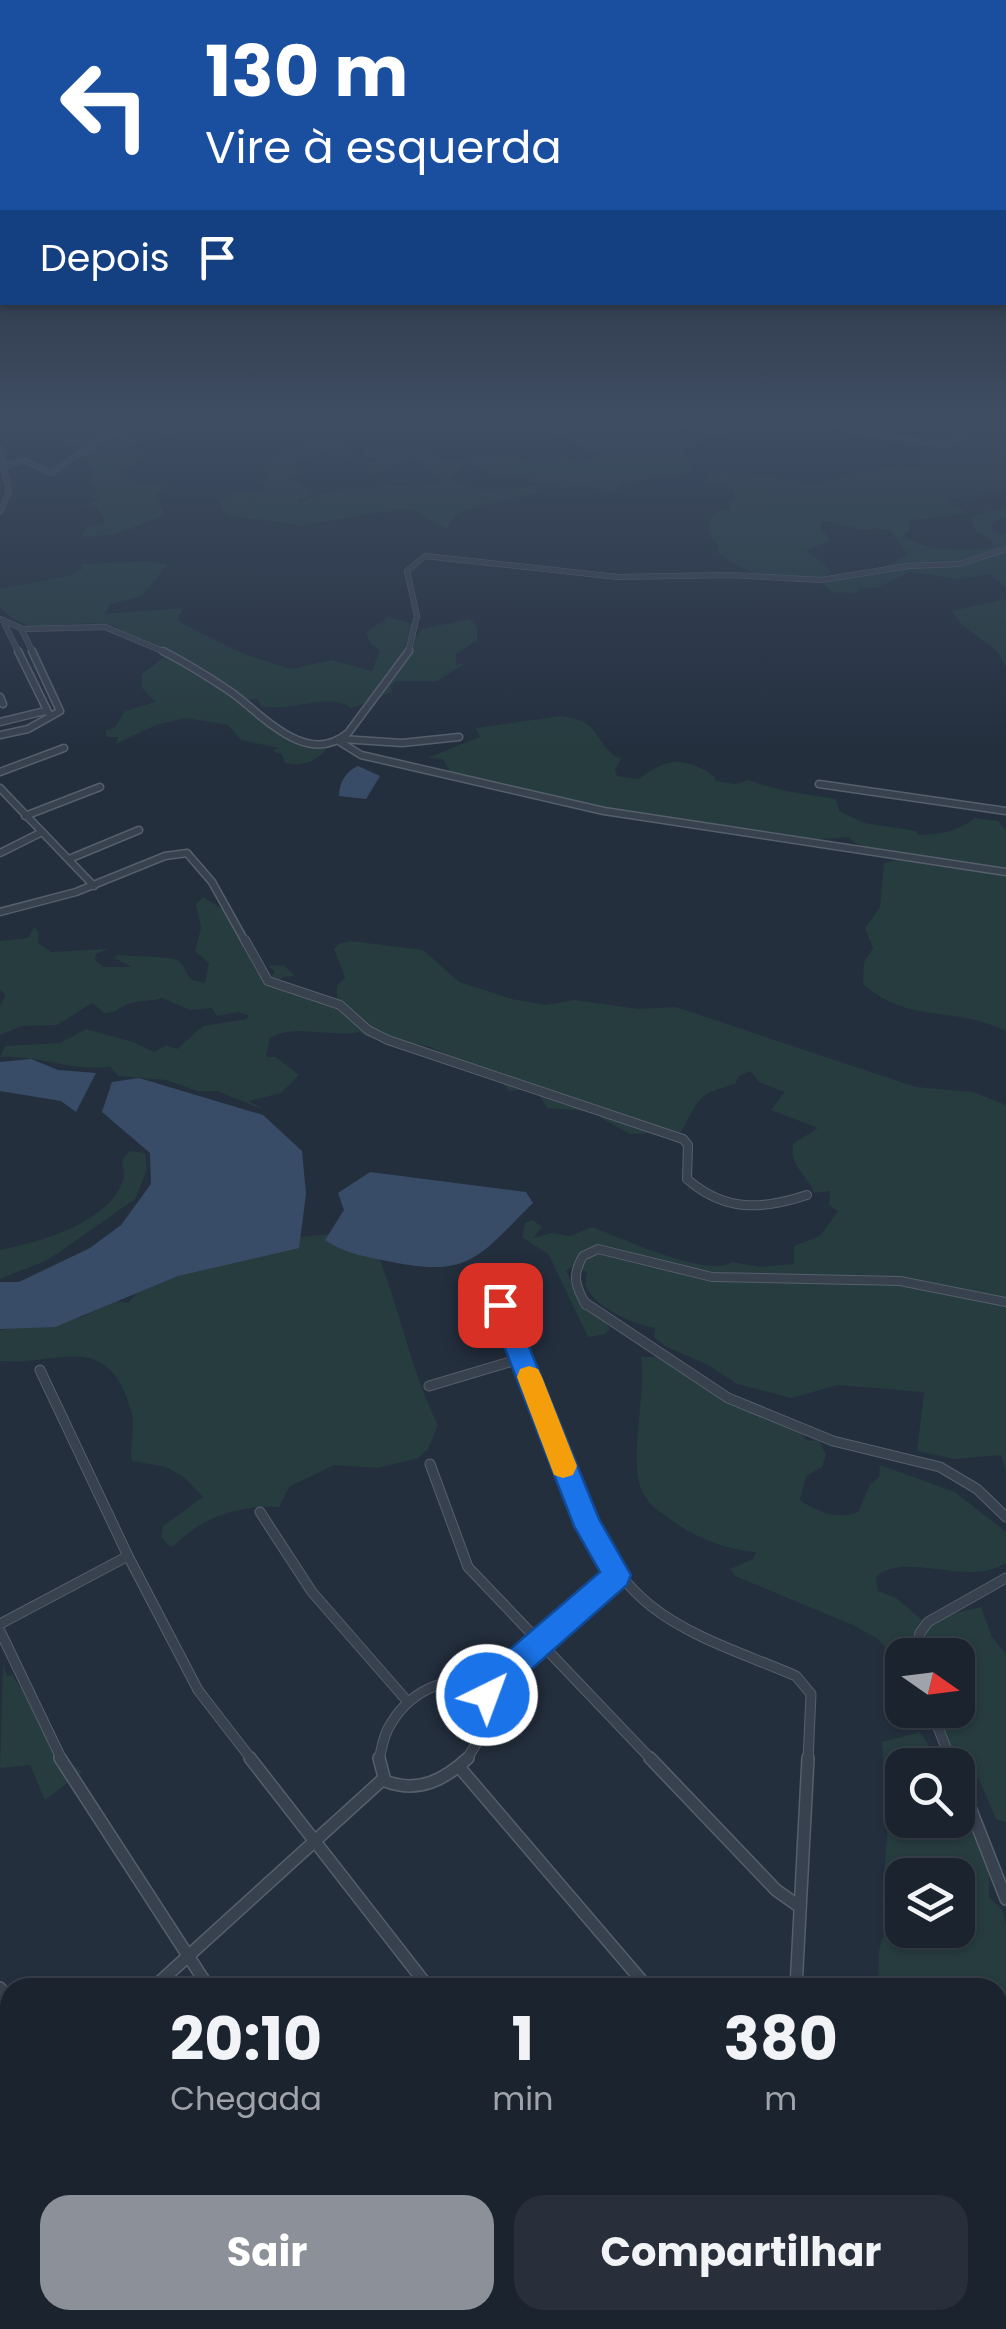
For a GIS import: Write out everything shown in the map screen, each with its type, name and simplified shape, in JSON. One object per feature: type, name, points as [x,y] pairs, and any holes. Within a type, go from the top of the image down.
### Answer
[{"type":"street","points":[[340,739],[363,708],[392,683],[414,644],[417,632],[413,590],[406,571],[425,556],[618,578],[730,575],[821,580],[908,566],[959,564],[1006,549]]},
{"type":"street","points":[[2,622],[22,630],[96,625],[118,629],[229,692],[270,727],[294,739],[402,744],[458,736]]},
{"type":"street","points":[[2,622],[46,710]]},
{"type":"street","points":[[22,630],[60,713],[46,710]]},
{"type":"street","points":[[0,722],[32,719],[56,701]]},
{"type":"street","points":[[0,735],[28,729],[32,719]]},
{"type":"street","points":[[340,739],[361,755],[604,811],[1006,872]]},
{"type":"street","points":[[0,772],[64,748]]},
{"type":"street","points":[[819,784],[1006,810]]},
{"type":"street","points":[[26,816],[100,787]]},
{"type":"street","points":[[1,791],[94,886]]},
{"type":"street","points":[[68,859],[139,830]]},
{"type":"street","points":[[0,853],[40,833]]},
{"type":"street","points":[[0,912],[94,886],[164,856],[187,853],[212,882],[268,981],[340,1005],[368,1030],[388,1040],[683,1139],[688,1145],[687,1179],[720,1204],[749,1210],[807,1195]]},
{"type":"street","points":[[1006,1302],[904,1282],[808,1276],[718,1279],[603,1248],[586,1252],[578,1262],[574,1283],[586,1305],[728,1398],[834,1442],[940,1467],[977,1489],[1006,1517]]},
{"type":"street","points":[[476,1290],[504,1310],[588,1526],[617,1575],[637,1596],[672,1620],[796,1676],[809,1689],[814,1704],[796,1978]]},
{"type":"street","points":[[429,1386],[523,1358]]},
{"type":"street","points":[[40,1370],[128,1556],[198,1690],[421,1978]]},
{"type":"street","points":[[430,1464],[466,1562],[776,1890],[800,1907]]},
{"type":"street","points":[[260,1512],[312,1592],[408,1702]]},
{"type":"street","points":[[128,1556],[0,1628],[57,1752],[202,1978]]},
{"type":"street","points":[[484,1690],[617,1575]]},
{"type":"street","points":[[919,1638],[928,1622],[1006,1578]]},
{"type":"street","points":[[452,1682],[472,1682],[484,1690],[489,1706],[484,1732],[460,1768],[433,1784],[413,1788],[391,1788],[381,1781],[376,1767],[381,1746],[394,1718],[408,1702],[425,1690],[452,1682]]},
{"type":"street","points":[[460,1768],[639,1978]]},
{"type":"street","points":[[164,1978],[381,1781]]},
{"type":"street","points":[[975,1820],[1006,1899]]},
{"type":"green space","points":[[85,531],[125,531],[114,535],[81,537]]},
{"type":"green space","points":[[710,531],[822,531],[831,540],[806,550],[830,570],[826,578],[882,568],[908,555],[888,531],[909,531],[903,535],[912,541],[956,550],[988,549],[993,546],[990,539],[976,531],[995,531],[1006,535],[1006,587],[990,574],[959,579],[911,572],[876,588],[861,588],[856,593],[832,592],[819,581],[754,573],[717,552],[718,545]]},
{"type":"green space","points":[[153,561],[167,565],[142,596],[110,604],[104,614],[184,608],[179,622],[244,654],[291,669],[332,660],[372,671],[380,650],[371,644],[366,633],[388,617],[413,624],[417,637],[422,629],[470,619],[477,627],[477,640],[456,654],[456,665],[466,663],[437,681],[397,681],[391,685],[392,692],[352,708],[331,702],[272,707],[261,706],[258,699],[244,700],[261,720],[282,733],[332,742],[306,763],[285,763],[282,754],[273,751],[278,748],[241,740],[228,725],[186,718],[156,725],[116,744],[118,737],[106,737],[106,730],[114,728],[125,711],[155,702],[142,688],[142,674],[164,657],[115,626],[92,623],[32,627],[0,607],[0,589],[72,575],[82,569],[81,564]]},
{"type":"green space","points":[[1006,599],[1006,666],[997,651],[962,625],[952,611]]},
{"type":"green space","points":[[561,716],[586,723],[621,759],[615,769],[617,776],[639,779],[658,767],[684,763],[714,776],[715,781],[735,784],[749,780],[836,799],[839,811],[864,823],[917,831],[917,835],[948,831],[975,818],[998,821],[1006,830],[1006,1031],[968,1018],[898,1005],[863,984],[864,962],[873,948],[865,928],[880,907],[884,863],[905,858],[857,844],[848,837],[808,840],[560,806],[533,798],[533,794],[450,771],[443,759],[427,758],[480,737],[476,728]]},
{"type":"green space","points":[[203,897],[222,909],[260,977],[271,977],[275,971],[268,966],[283,965],[295,976],[282,977],[279,983],[314,1001],[337,1003],[337,986],[345,977],[334,949],[339,944],[350,941],[423,950],[459,982],[512,999],[545,1005],[575,1000],[638,1009],[676,1007],[916,1087],[973,1092],[1006,1105],[1006,1471],[1001,1455],[954,1459],[917,1451],[924,1392],[838,1385],[791,1398],[737,1384],[710,1366],[665,1346],[654,1337],[655,1328],[605,1307],[585,1285],[587,1272],[573,1266],[566,1271],[579,1297],[610,1328],[606,1334],[588,1337],[549,1255],[522,1237],[525,1223],[533,1220],[542,1227],[533,1238],[552,1233],[570,1236],[592,1227],[664,1255],[704,1265],[794,1264],[794,1246],[820,1236],[838,1211],[829,1205],[830,1191],[814,1193],[792,1152],[793,1144],[818,1128],[771,1110],[785,1092],[759,1082],[750,1071],[739,1076],[735,1084],[700,1100],[681,1132],[630,1134],[601,1118],[600,1112],[547,1108],[539,1094],[525,1089],[510,1091],[498,1079],[428,1046],[398,1042],[380,1030],[369,1038],[359,1032],[302,1031],[270,1038],[266,1057],[276,1057],[299,1075],[281,1093],[249,1101],[267,1111],[217,1091],[198,1091],[166,1080],[118,1076],[110,1066],[83,1067],[0,1057],[5,1046],[60,1043],[86,1029],[154,1052],[166,1045],[177,1049],[203,1026],[247,1019],[248,1015],[238,1012],[217,1016],[212,1008],[190,1010],[162,998],[132,1003],[108,1013],[92,1003],[57,1025],[22,1026],[0,1035],[0,1006],[6,995],[0,990],[0,941],[28,938],[34,927],[39,932],[38,943],[51,952],[108,949],[96,954],[95,960],[103,967],[132,967],[114,958],[118,955],[174,959],[192,980],[205,983],[209,963],[195,951],[201,928],[196,904]]},
{"type":"green space","points":[[130,1151],[145,1153],[147,1170],[135,1199],[48,1260],[0,1279],[0,1250],[70,1229],[102,1210],[122,1183],[122,1160]]},
{"type":"green space","points":[[330,1234],[378,1255],[438,1425],[428,1449],[418,1458],[378,1468],[334,1465],[289,1487],[279,1507],[222,1514],[169,1546],[161,1537],[163,1526],[203,1497],[184,1477],[166,1467],[132,1461],[132,1414],[122,1387],[110,1370],[96,1360],[80,1357],[0,1361],[0,1330],[80,1318],[114,1301],[128,1303],[143,1286],[300,1237]]},
{"type":"green space","points":[[641,1357],[658,1357],[800,1431],[806,1440],[819,1441],[826,1455],[822,1467],[806,1476],[800,1500],[813,1508],[835,1515],[858,1512],[870,1485],[879,1477],[880,1465],[955,1492],[1006,1532],[1006,1563],[990,1570],[903,1567],[876,1577],[878,1591],[896,1598],[922,1620],[981,1607],[992,1637],[1006,1654],[1006,1822],[996,1819],[975,1777],[975,1748],[952,1748],[943,1728],[975,1728],[975,1638],[885,1638],[885,1647],[853,1625],[735,1576],[730,1569],[753,1559],[756,1552],[696,1535],[663,1514],[643,1493],[637,1464]]},
{"type":"green space","points":[[3,1663],[7,1676],[12,1675],[30,1701],[52,1747],[82,1772],[45,1800],[30,1765],[0,1768]]},
{"type":"green space","points":[[920,1732],[931,1748],[885,1748],[885,1798],[882,1742]]},
{"type":"green space","points":[[975,1832],[989,1874],[989,1897],[1002,1910],[1006,1924],[1006,1978],[878,1978],[885,1929],[885,1948],[975,1948],[975,1858],[885,1858],[887,1838],[975,1838]]},
{"type":"green space","points":[[885,1864],[885,1908],[882,1906]]},
{"type":"water","points":[[358,766],[380,776],[366,799],[339,796],[344,778]]},
{"type":"water","points":[[31,1059],[58,1070],[96,1073],[76,1112],[61,1101],[0,1091],[0,1062]]},
{"type":"water","points":[[139,1078],[263,1115],[302,1151],[306,1194],[299,1248],[178,1276],[55,1327],[0,1329],[0,1282],[19,1282],[90,1248],[121,1225],[151,1184],[150,1153],[102,1112],[112,1082]]},
{"type":"water","points":[[370,1172],[526,1192],[533,1203],[472,1258],[440,1267],[392,1262],[349,1252],[325,1240],[344,1210],[338,1193]]},
{"type":"slow traffic","points":[[529,1377],[563,1466]]},
{"type":"route","points":[[487,1695],[484,1690],[617,1575],[588,1526],[500,1305]]}]
